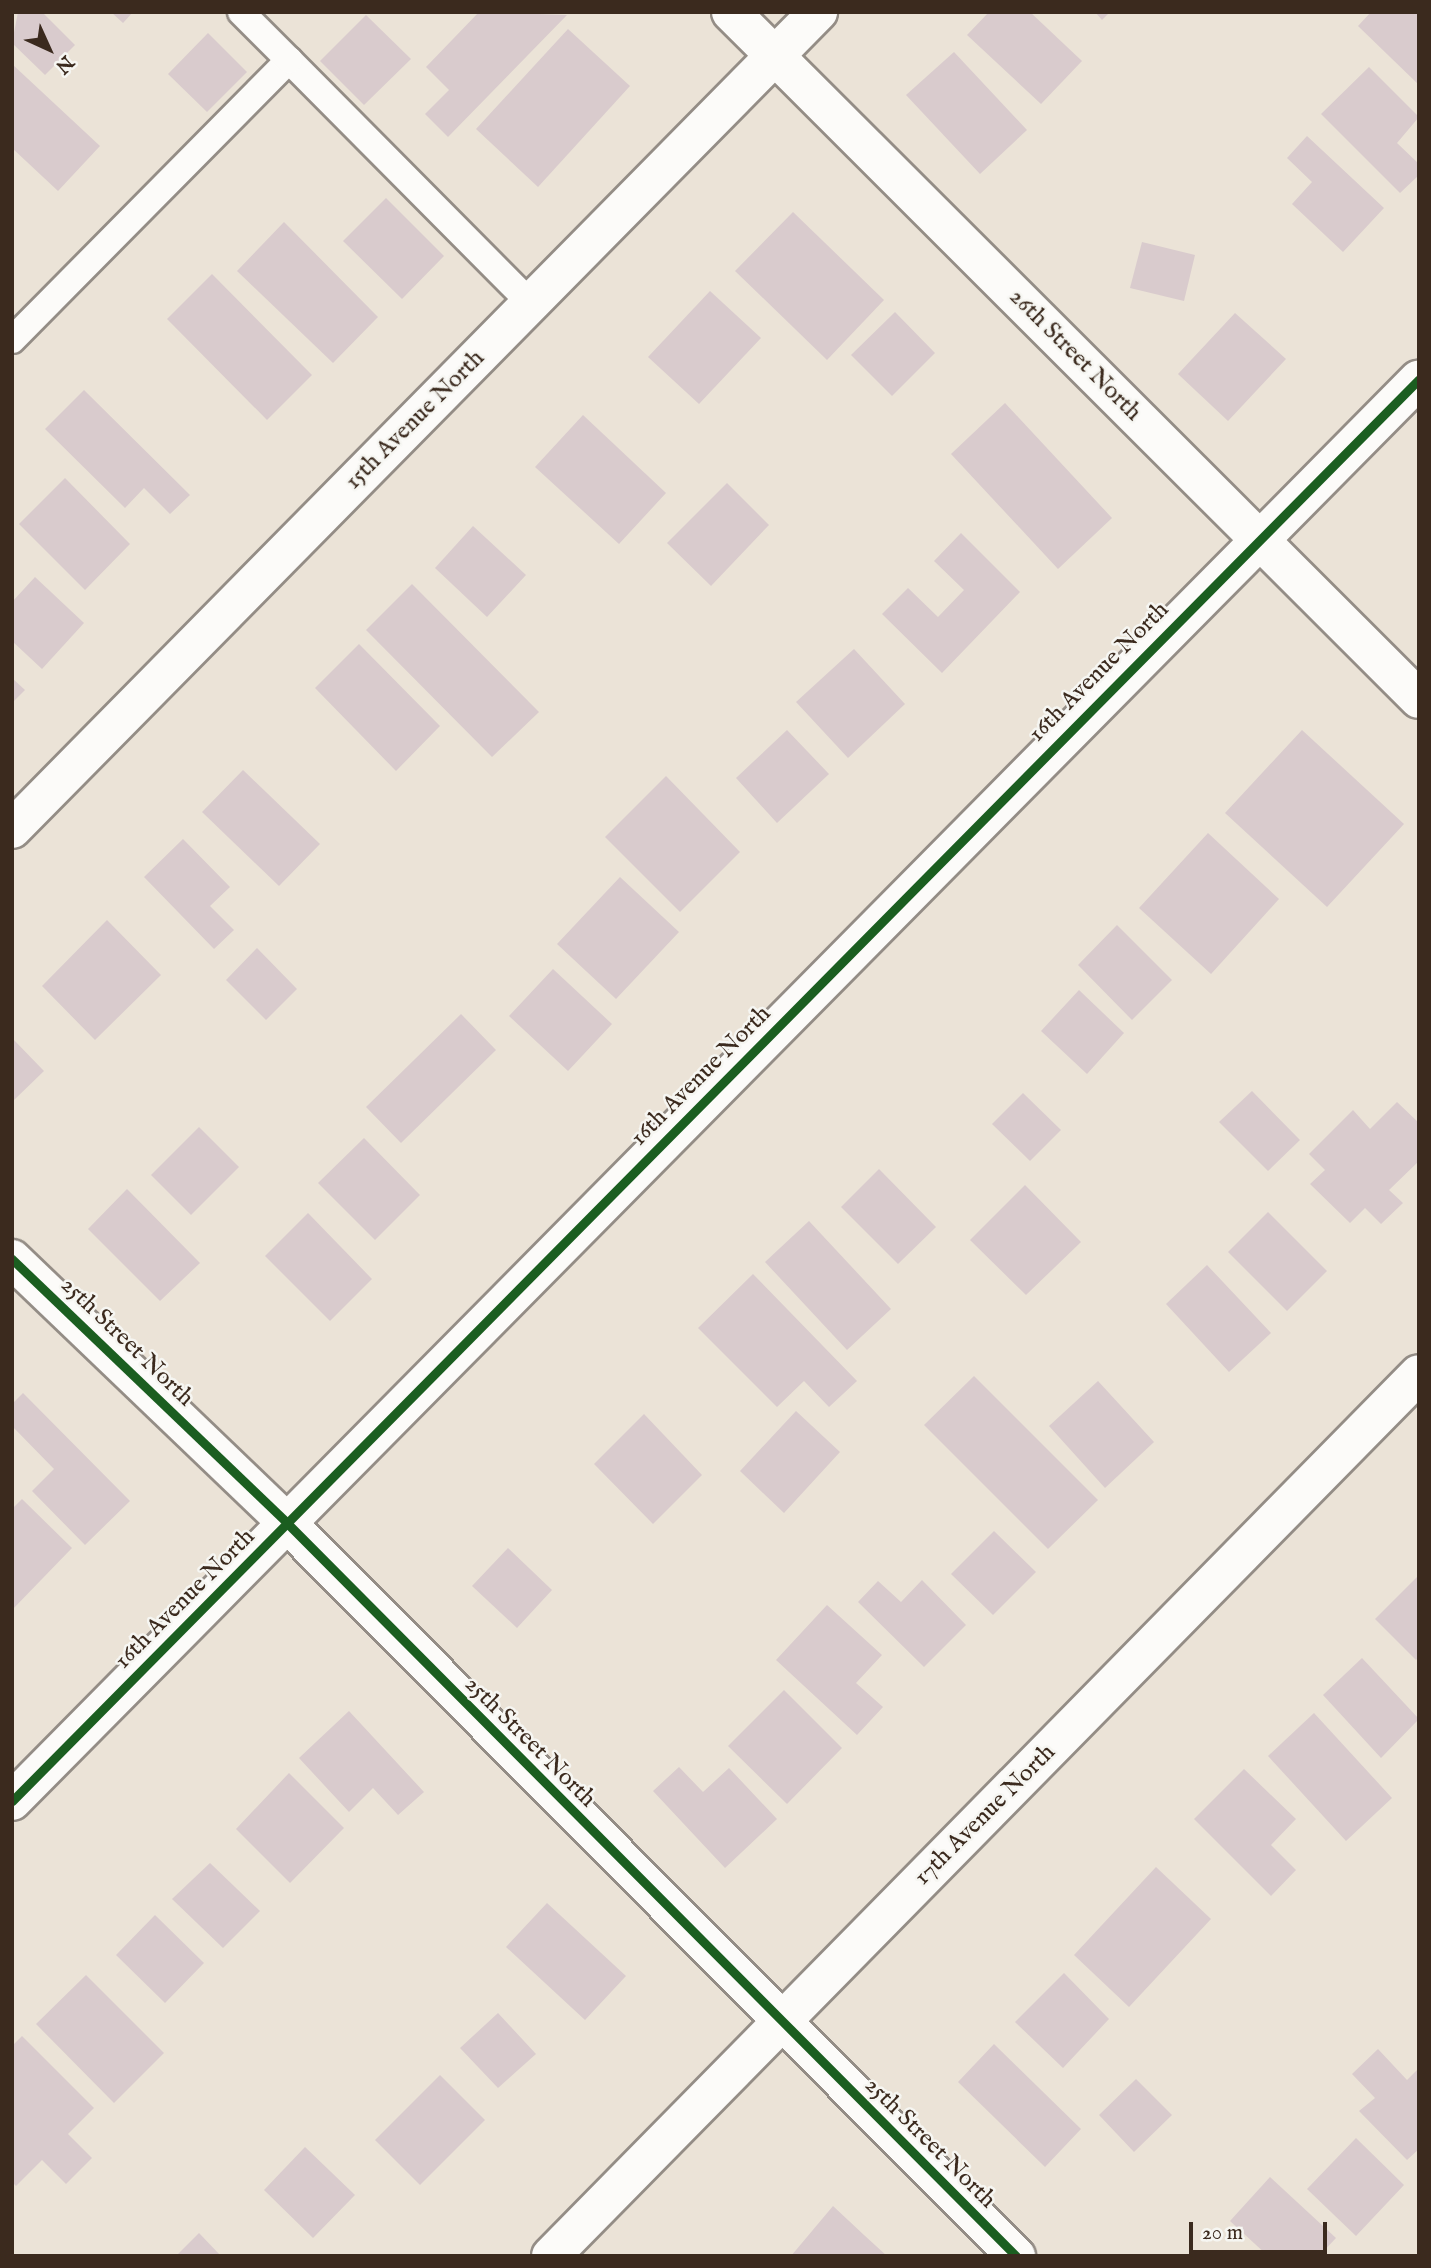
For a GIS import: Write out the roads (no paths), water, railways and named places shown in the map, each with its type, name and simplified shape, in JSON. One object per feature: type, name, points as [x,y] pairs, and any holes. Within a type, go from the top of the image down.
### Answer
[{"type":"street","name":"26th Street North","points":[[732,12],[1419,698]]},
{"type":"street","name":"15th Avenue North","points":[[17,815],[818,12]]},
{"type":"street","name":"16th Avenue North","points":[[12,1801],[1258,538],[1419,379]]},
{"type":"street","name":"25th Street North","points":[[12,1259],[287,1523],[780,2023],[1016,2256]]},
{"type":"street","name":"17th Avenue North","points":[[551,2256],[1419,1374]]},
{"type":"lane","points":[[241,12],[530,303]]},
{"type":"lane","points":[[12,340],[289,60]]}]
